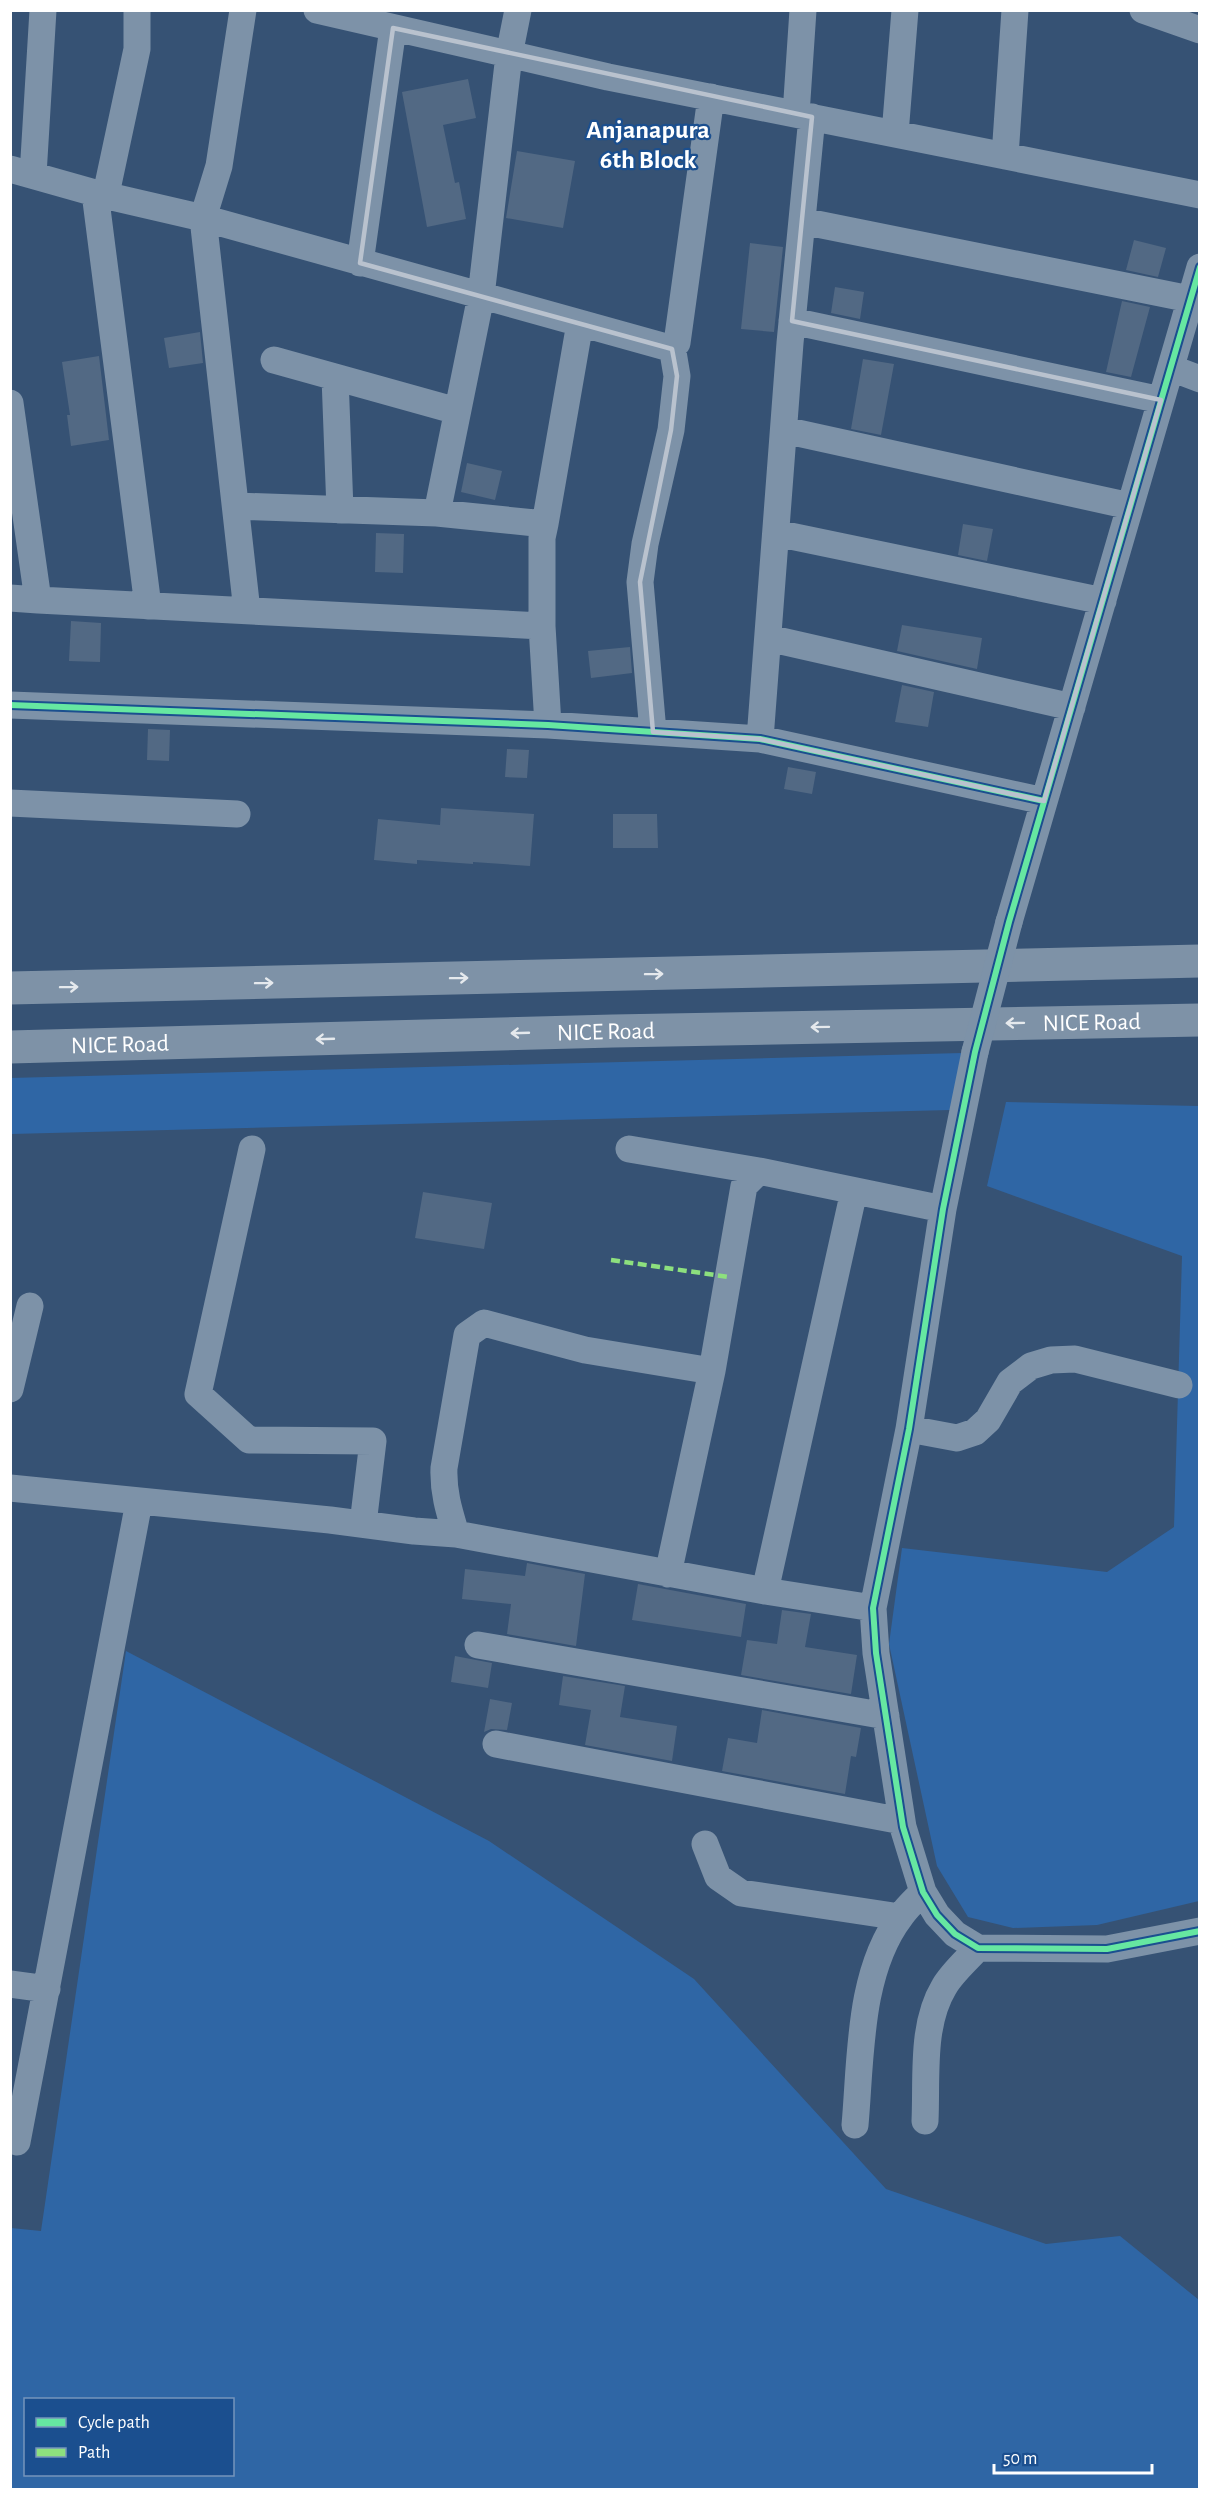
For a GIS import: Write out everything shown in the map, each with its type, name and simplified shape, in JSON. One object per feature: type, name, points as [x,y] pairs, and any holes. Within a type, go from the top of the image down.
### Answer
[{"type":"highway","points":[[10,988],[1200,961]]},
{"type":"highway","name":"NICE Road","points":[[10,1047],[613,1030],[1200,1020]]},
{"type":"street","points":[[43,10],[22,172],[203,218],[666,347],[677,343],[711,97]]},
{"type":"street","points":[[137,10],[137,49],[100,193],[148,606]]},
{"type":"street","points":[[243,10],[219,166],[203,218],[247,611]]},
{"type":"street","points":[[317,10],[608,77],[1200,195]]},
{"type":"street","points":[[437,513],[481,296],[509,55],[518,10]]},
{"type":"street","points":[[760,739],[792,321],[802,221],[803,10]]},
{"type":"street","points":[[896,134],[905,10]]},
{"type":"street","points":[[1005,156],[1015,10]]},
{"type":"street","points":[[1143,10],[1200,30]]},
{"type":"street","points":[[360,263],[393,28]]},
{"type":"street","points":[[802,221],[1190,299]]},
{"type":"street","points":[[1200,267],[1009,922],[975,1052],[943,1209],[909,1429],[873,1608],[876,1653],[902,1821],[923,1892],[937,1916],[955,1934],[978,1948],[1107,1949],[1200,1931]]},
{"type":"street","points":[[792,321],[1161,400]]},
{"type":"street","points":[[548,725],[542,626],[543,538],[580,323]]},
{"type":"street","points":[[653,732],[640,582],[645,544],[671,430],[677,376],[672,346]]},
{"type":"street","points":[[274,360],[458,411]]},
{"type":"street","points":[[1171,368],[1200,379]]},
{"type":"street","points":[[335,377],[340,510]]},
{"type":"street","points":[[10,403],[38,600]]},
{"type":"street","points":[[784,430],[1130,506]]},
{"type":"street","points":[[236,506],[437,513],[545,524]]},
{"type":"street","points":[[776,532],[1103,601]]},
{"type":"street","points":[[10,598],[542,626]]},
{"type":"street","points":[[768,638],[1072,707]]},
{"type":"street","points":[[10,705],[548,725],[760,739],[1044,801]]},
{"type":"street","points":[[10,804],[237,814]]},
{"type":"street","points":[[252,1149],[198,1394],[249,1440],[373,1441],[363,1524]]},
{"type":"street","points":[[629,1149],[759,1171],[943,1209]]},
{"type":"street","points":[[668,1574],[712,1371],[744,1186],[759,1171]]},
{"type":"street","points":[[765,1591],[854,1191]]},
{"type":"street","points":[[10,1389],[30,1306]]},
{"type":"street","points":[[456,1534],[446,1504],[444,1468],[467,1335],[483,1323],[585,1350],[712,1371]]},
{"type":"street","points":[[909,1429],[957,1438],[975,1432],[988,1420],[1010,1382],[1031,1366],[1051,1360],[1076,1359],[1179,1385]]},
{"type":"street","points":[[10,1488],[456,1534],[668,1574],[873,1608]]},
{"type":"street","points":[[17,2142],[139,1502]]},
{"type":"street","points":[[478,1646],[886,1716]]},
{"type":"street","points":[[496,1744],[902,1821]]},
{"type":"street","points":[[705,1845],[718,1877],[741,1893],[900,1917]]},
{"type":"street","points":[[855,2125],[864,2014],[880,1955],[900,1917],[923,1892]]},
{"type":"street","points":[[925,2121],[932,2013],[944,1986],[978,1948]]},
{"type":"street","points":[[10,1984],[46,1989]]},
{"type":"highlighted area","points":[[393,28],[812,117],[792,321],[1161,400],[1044,801],[760,739],[653,732],[640,582],[671,430],[677,376],[672,349],[360,263]]},
{"type":"shaded area","points":[[962,1053],[950,1110],[11,1134],[10,1078]]},
{"type":"shaded area","points":[[1006,1102],[1199,1106],[1199,1901],[1097,1925],[1013,1928],[968,1917],[937,1866],[889,1644],[902,1548],[1107,1572],[1174,1527],[1182,1256],[987,1186]]},
{"type":"shaded area","points":[[126,1651],[489,1841],[694,1979],[886,2189],[1046,2244],[1120,2236],[1199,2300],[1199,2489],[11,2489],[11,2228],[41,2231]]},
{"type":"building","points":[[468,79],[476,118],[443,125],[455,183],[459,182],[466,219],[427,227],[402,92]]},
{"type":"building","points":[[517,151],[575,161],[563,228],[506,218]]},
{"type":"building","points":[[1134,240],[1166,248],[1158,277],[1126,270]]},
{"type":"building","points":[[750,243],[783,247],[774,332],[741,329]]},
{"type":"building","points":[[835,287],[864,292],[860,319],[831,313]]},
{"type":"building","points":[[1122,301],[1150,307],[1131,377],[1106,372]]},
{"type":"building","points":[[200,332],[203,363],[169,368],[164,338]]},
{"type":"building","points":[[99,356],[109,440],[71,446],[67,415],[70,415],[62,362]]},
{"type":"building","points":[[863,359],[894,364],[881,435],[851,429]]},
{"type":"building","points":[[467,463],[502,471],[495,500],[461,492]]},
{"type":"building","points":[[963,524],[993,529],[987,561],[958,555]]},
{"type":"building","points":[[376,533],[404,534],[403,573],[375,572]]},
{"type":"building","points":[[71,621],[101,623],[100,662],[69,661]]},
{"type":"building","points":[[902,625],[982,638],[977,669],[897,651]]},
{"type":"building","points":[[630,647],[632,673],[591,678],[588,651]]},
{"type":"building","points":[[902,685],[934,692],[928,727],[895,722]]},
{"type":"building","points":[[148,729],[170,730],[169,761],[147,760]]},
{"type":"building","points":[[507,749],[529,750],[527,778],[505,777]]},
{"type":"building","points":[[788,767],[816,772],[812,794],[784,789]]},
{"type":"building","points":[[441,808],[534,814],[530,866],[417,860],[417,864],[374,860],[378,819],[440,825]]},
{"type":"building","points":[[613,814],[657,814],[658,848],[613,848]]},
{"type":"building","points":[[423,1192],[492,1203],[484,1249],[415,1238]]},
{"type":"building","points":[[527,1563],[585,1574],[576,1646],[507,1634],[511,1604],[462,1599],[465,1569],[525,1576]]},
{"type":"building","points":[[638,1584],[746,1604],[741,1637],[632,1620]]},
{"type":"building","points":[[782,1610],[811,1614],[805,1647],[857,1655],[851,1694],[741,1675],[747,1640],[777,1644]]},
{"type":"building","points":[[455,1656],[492,1663],[488,1688],[451,1682]]},
{"type":"building","points":[[563,1676],[625,1686],[620,1717],[677,1726],[672,1761],[585,1745],[591,1710],[559,1705]]},
{"type":"building","points":[[490,1699],[512,1703],[507,1730],[491,1729],[484,1732]]},
{"type":"building","points":[[762,1710],[861,1728],[856,1757],[851,1756],[845,1794],[722,1771],[728,1738],[757,1743]]},
{"type":"marked path","points":[[611,1260],[729,1277]]},
{"type":"cycle path","points":[[1200,267],[1009,922],[975,1052],[943,1209],[909,1429],[873,1608],[876,1653],[903,1827],[923,1892],[937,1915],[955,1934],[978,1948],[1107,1949],[1200,1931]]},
{"type":"cycle path","points":[[10,705],[548,725],[760,739],[1044,801]]},
{"type":"district","name":"Anjanapura 6th Block","points":[[648,144]]}]
